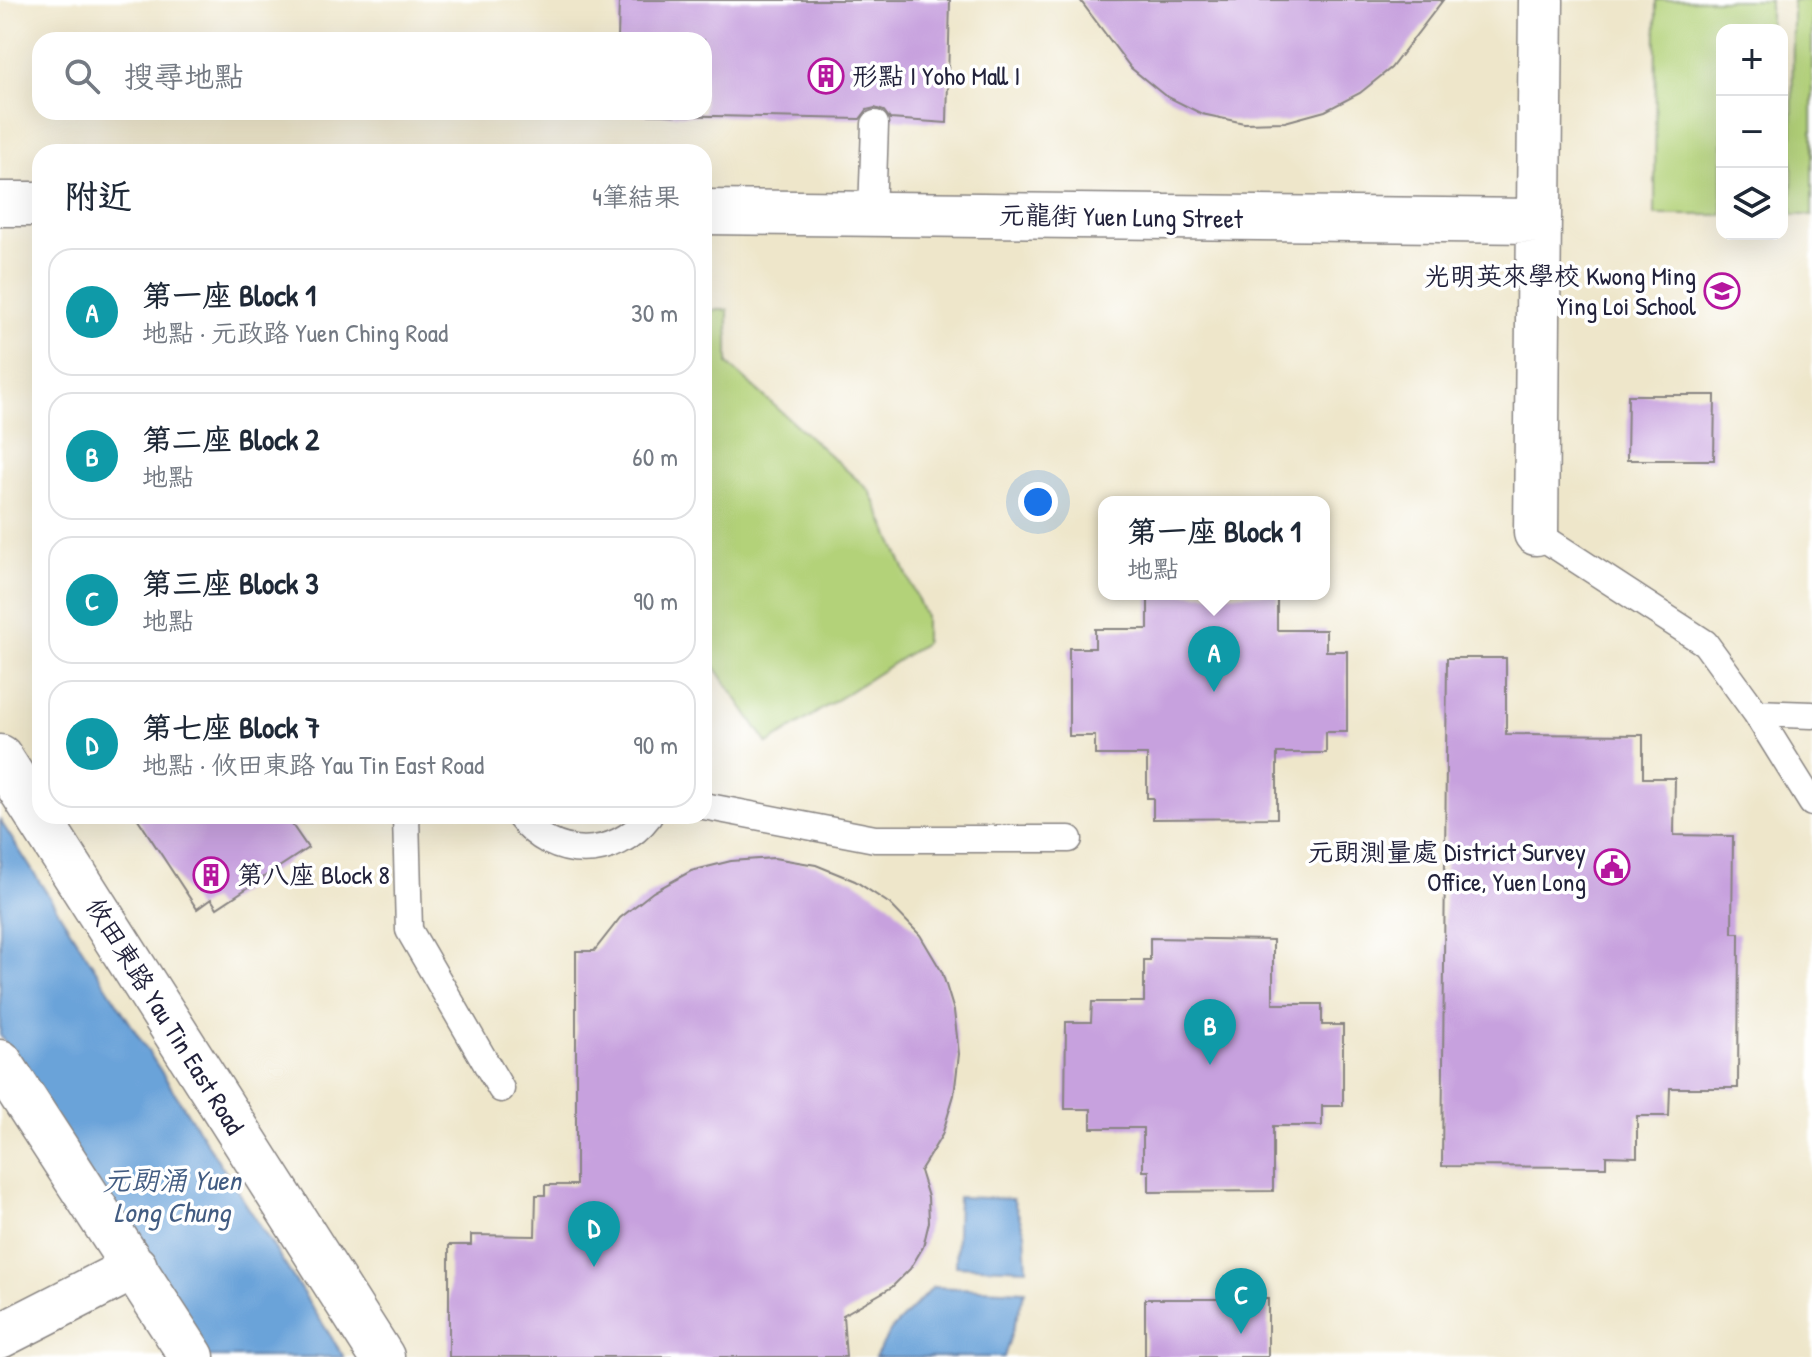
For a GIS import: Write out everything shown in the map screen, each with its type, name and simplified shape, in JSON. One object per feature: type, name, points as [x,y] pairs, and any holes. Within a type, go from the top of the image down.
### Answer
[{"type":"street","points":[[1536,533],[1541,0]]},
{"type":"street","points":[[0,204],[32,204]]},
{"type":"street","name":"元龍街 Yuen Lung Street","points":[[712,212],[1539,221]]},
{"type":"street","name":"攸田東路 Yau Tin East Road","points":[[0,757],[32,807]]},
{"type":"street","name":"攸田東路 Yau Tin East Road","points":[[43,824],[382,1357]]},
{"type":"street","points":[[0,1062],[192,1357]]},
{"type":"street","points":[[0,1336],[135,1267]]},
{"type":"lane","points":[[872,214],[875,124]]},
{"type":"lane","points":[[1536,533],[1705,643],[1756,713],[1812,803]]},
{"type":"lane","points":[[1756,713],[1812,715]]},
{"type":"lane","points":[[712,808],[875,839],[1069,839]]},
{"type":"lane","points":[[406,824],[409,930],[501,1089]]},
{"type":"lane","points":[[527,824],[538,836],[560,847],[584,851],[608,847],[630,836],[641,824]]},
{"type":"green space","points":[[1656,0],[1770,0],[1770,24],[1716,24],[1716,215],[1655,215]]},
{"type":"green space","points":[[1793,0],[1812,0],[1812,215],[1792,215]]},
{"type":"green space","points":[[712,310],[728,310],[728,364],[870,491],[925,616],[925,643],[768,744],[712,663]]},
{"type":"water","name":"元朗涌 Yuen Long Chung","points":[[0,820],[344,1357],[206,1357],[0,1035]]},
{"type":"water","points":[[958,1197],[1013,1199],[1025,1233],[1027,1269],[956,1266]]},
{"type":"water","points":[[933,1287],[1025,1291],[1004,1357],[875,1357],[891,1330]]},
{"type":"building","name":"形點 I Yoho Mall I","points":[[619,0],[950,0],[947,123],[890,119],[884,111],[875,108],[867,110],[860,119],[712,116],[712,32],[618,32]]},
{"type":"building","points":[[1080,0],[1443,0],[1391,68],[1360,93],[1325,111],[1285,122],[1244,123],[1202,114],[1164,95],[1131,68]]},
{"type":"building","points":[[1628,395],[1715,395],[1714,460],[1627,460]]},
{"type":"building","points":[[1148,600],[1277,600],[1277,630],[1326,630],[1326,651],[1347,651],[1347,732],[1326,732],[1326,753],[1277,753],[1277,818],[1153,819],[1153,798],[1147,798],[1147,755],[1095,755],[1095,736],[1069,736],[1069,648],[1095,648],[1095,629],[1148,629]]},
{"type":"building","name":"元朗測量處 District Survey Office, Yuen Long","points":[[1447,658],[1506,658],[1506,734],[1643,735],[1643,778],[1675,778],[1674,835],[1733,836],[1732,933],[1739,933],[1738,1088],[1670,1088],[1669,1116],[1637,1116],[1637,1157],[1606,1156],[1606,1167],[1442,1166]]},
{"type":"building","name":"第八座 Block 8","points":[[141,824],[292,824],[308,848],[217,908],[211,899],[197,909]]},
{"type":"building","points":[[774,858],[816,865],[855,881],[890,904],[920,935],[942,972],[954,1011],[959,1054],[954,1095],[942,1135],[920,1171],[928,1197],[929,1222],[923,1247],[910,1269],[892,1287],[843,1315],[846,1357],[449,1357],[449,1245],[471,1245],[471,1235],[535,1236],[536,1195],[545,1195],[545,1185],[576,1185],[576,951],[594,951],[620,918],[653,892],[691,871],[731,861]]},
{"type":"building","points":[[1150,938],[1273,940],[1273,1004],[1322,1004],[1322,1025],[1343,1025],[1343,1106],[1322,1106],[1322,1126],[1273,1126],[1273,1191],[1149,1192],[1149,1171],[1143,1171],[1143,1128],[1091,1128],[1091,1109],[1065,1109],[1066,1022],[1091,1022],[1092,1002],[1144,1002],[1144,960],[1150,960]]},
{"type":"building","points":[[1145,1299],[1268,1299],[1268,1357],[1145,1357]]},
{"type":"place","name":"形點 I Yoho Mall I","points":[[826,76]]},
{"type":"place","name":"光明英來學校 Kwong Ming Ying Loi School","points":[[1722,291]]},
{"type":"place","name":"第一座 Block 1","points":[[1214,692]]},
{"type":"place","name":"元朗測量處 District Survey Office, Yuen Long","points":[[1612,867]]},
{"type":"place","name":"第八座 Block 8","points":[[211,875]]},
{"type":"place","name":"第二座 Block 2","points":[[1210,1065]]},
{"type":"place","name":"第七座 Block 7","points":[[594,1267]]},
{"type":"place","name":"第三座 Block 3","points":[[1241,1334]]}]
